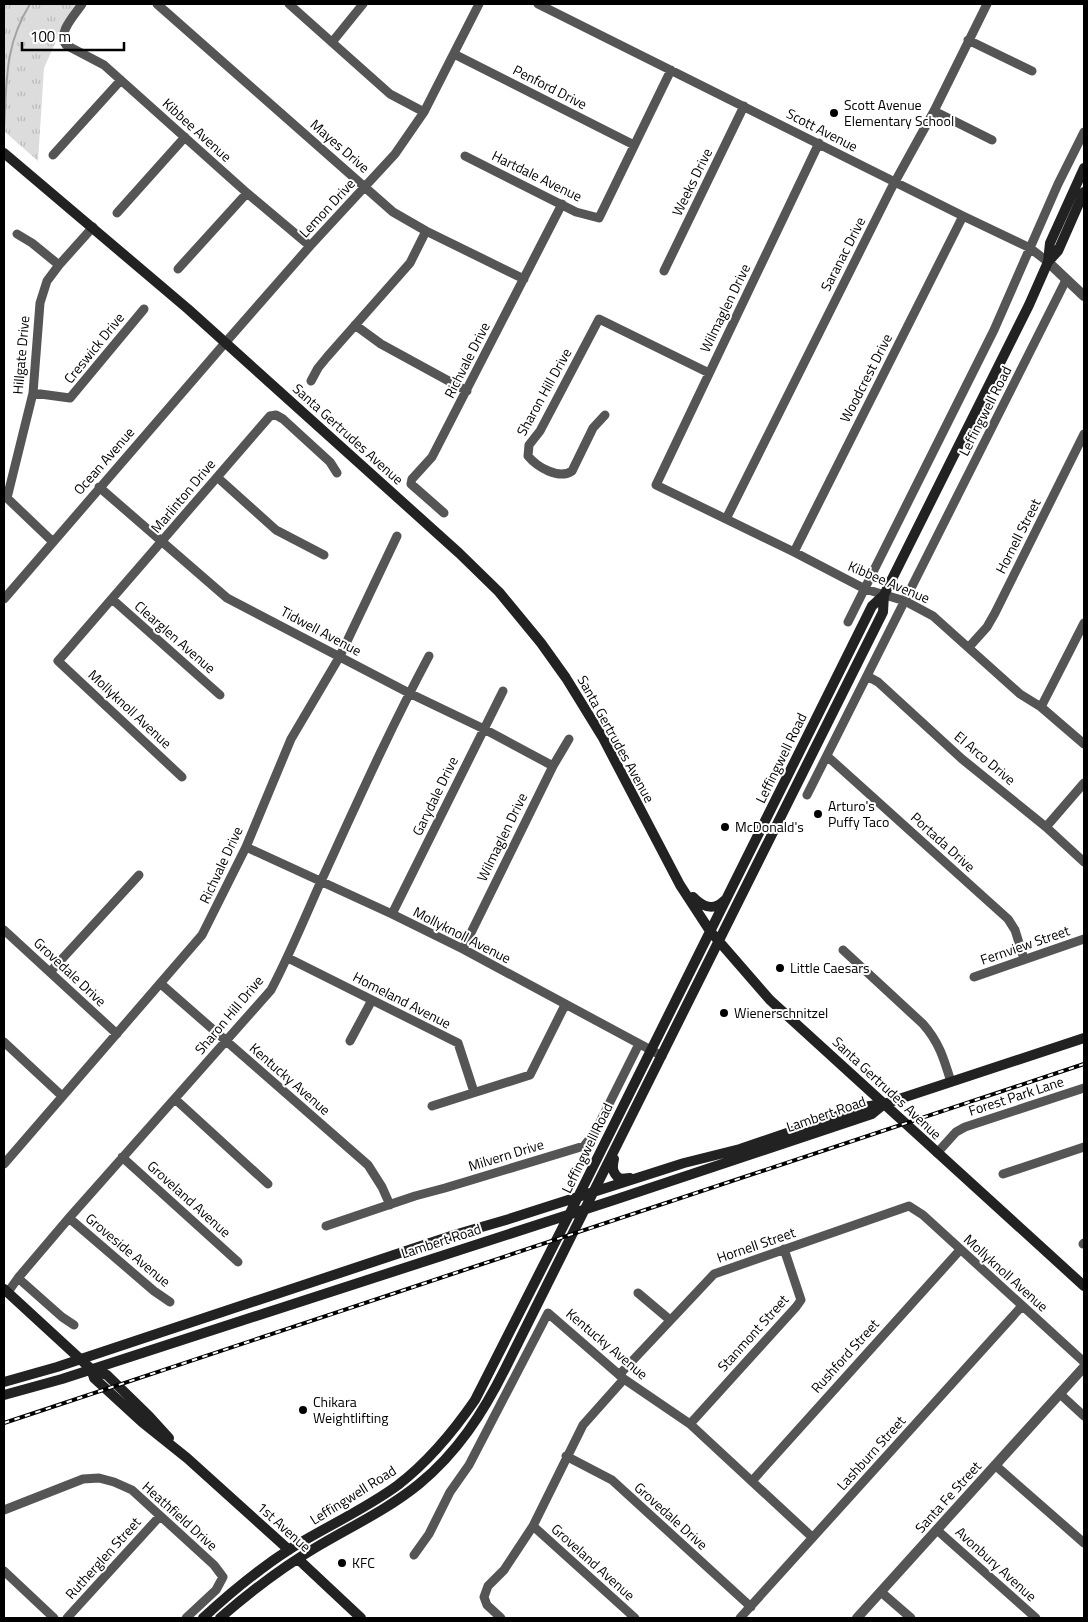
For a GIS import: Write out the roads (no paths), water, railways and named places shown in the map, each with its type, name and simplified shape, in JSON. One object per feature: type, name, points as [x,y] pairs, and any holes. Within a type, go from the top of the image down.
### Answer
[{"type":"main road","name":"Santa Gertrudes Avenue","points":[[8,156],[93,227],[225,343],[459,553],[499,592],[566,678],[603,738],[680,885],[719,942],[770,1000],[1084,1286]]},
{"type":"main road","name":"Leffingwell Road","points":[[203,1618],[237,1588],[289,1550],[398,1484],[432,1455],[452,1432],[482,1388],[872,606],[884,595],[1029,305],[1048,262],[1050,243],[1084,168]]},
{"type":"main road","name":"Leffingwell Road","points":[[1048,262],[1058,251],[1084,192]]},
{"type":"main road","name":"Leffingwell Road","points":[[220,1618],[263,1583],[298,1559],[401,1498],[436,1468],[466,1435],[487,1404],[883,612],[884,595]]},
{"type":"main road","points":[[680,885],[706,907],[718,906],[728,896]]},
{"type":"main road","name":"Lambert Road","points":[[4,1382],[80,1359],[454,1235],[740,1149],[863,1107],[884,1104],[1084,1038]]},
{"type":"main road","name":"Lambert Road","points":[[4,1395],[91,1369],[570,1214],[872,1114],[884,1104]]},
{"type":"main road","points":[[618,1145],[612,1168],[616,1176],[624,1180],[655,1173]]},
{"type":"main road","points":[[515,1232],[552,1228],[559,1236]]},
{"type":"main road","name":"1st Avenue","points":[[6,1290],[91,1369],[107,1375],[153,1420],[187,1458]]},
{"type":"main road","name":"1st Avenue","points":[[91,1369],[94,1378],[187,1458],[289,1550]]},
{"type":"main road","points":[[126,1407],[132,1408],[149,1424],[153,1420]]},
{"type":"main road","name":"1st Avenue","points":[[298,1559],[361,1618]]},
{"type":"street","name":"Kibbee Avenue","points":[[82,4],[62,34],[62,40],[71,49],[104,66],[121,80],[247,193],[310,246]]},
{"type":"street","name":"Mayes Drive","points":[[157,4],[393,212],[524,279]]},
{"type":"street","points":[[289,4],[390,94],[424,112]]},
{"type":"street","points":[[333,42],[363,4]]},
{"type":"street","name":"Lemon Drive","points":[[225,343],[310,246],[395,154],[424,112],[479,4]]},
{"type":"street","name":"Scott Avenue","points":[[538,4],[1030,248],[1084,296]]},
{"type":"street","name":"Saranac Drive","points":[[726,519],[894,182],[934,111],[987,4]]},
{"type":"street","points":[[968,40],[1032,71]]},
{"type":"street","name":"Penford Drive","points":[[454,54],[634,145]]},
{"type":"street","points":[[634,145],[671,70]]},
{"type":"street","points":[[53,155],[121,80]]},
{"type":"street","name":"Weeks Drive","points":[[664,271],[744,106]]},
{"type":"street","points":[[934,111],[992,140]]},
{"type":"street","name":"Leffingwell Road","points":[[848,622],[994,330],[1058,184],[1084,132]]},
{"type":"street","points":[[117,213],[185,138]]},
{"type":"street","name":"Wilmaglen Drive","points":[[656,486],[819,143]]},
{"type":"street","name":"Hartdale Avenue","points":[[465,156],[576,212],[599,218],[634,145]]},
{"type":"street","points":[[178,269],[247,193]]},
{"type":"street","name":"Richvale Drive","points":[[444,514],[411,484],[412,479],[432,457],[562,204]]},
{"type":"street","name":"Woodcrest Drive","points":[[794,552],[963,216]]},
{"type":"street","name":"Hillgate Drive","points":[[52,541],[7,498],[33,393],[40,303],[47,281],[93,227]]},
{"type":"street","points":[[311,381],[318,368],[410,263],[426,230]]},
{"type":"street","points":[[18,234],[59,265]]},
{"type":"street","name":"Leffingwell Road","points":[[807,795],[1066,280]]},
{"type":"street","name":"Creswick Drive","points":[[33,393],[70,398],[144,309]]},
{"type":"street","name":"Sharon Hill Drive","points":[[605,415],[593,428],[572,471],[566,475],[559,475],[534,463],[528,456],[529,445],[540,431],[599,318],[709,373]]},
{"type":"street","points":[[355,325],[381,344],[467,390]]},
{"type":"street","name":"Ocean Avenue","points":[[4,599],[52,541],[225,343]]},
{"type":"street","name":"Marlinton Drive","points":[[58,661],[270,416],[276,415],[283,419],[330,462],[337,472]]},
{"type":"street","name":"Hornell Street","points":[[969,647],[987,627],[995,613],[1084,434]]},
{"type":"street","points":[[217,477],[276,530],[324,554]]},
{"type":"street","name":"Kibbee Avenue","points":[[656,486],[794,552],[865,589],[905,601],[933,616],[1020,694],[1041,707],[1084,744]]},
{"type":"street","name":"Tidwell Avenue","points":[[99,487],[227,598],[409,694],[484,729],[553,766]]},
{"type":"street","name":"Richvale Drive","points":[[5,1159],[161,984],[202,935],[246,847],[291,738],[340,656],[398,536]]},
{"type":"street","name":"Clearglen Avenue","points":[[112,599],[220,695]]},
{"type":"street","points":[[1041,707],[1084,623]]},
{"type":"street","name":"Sharon Hill Drive","points":[[6,1290],[271,990],[288,958],[409,694],[429,656]]},
{"type":"street","name":"Mollyknoll Avenue","points":[[58,661],[182,777]]},
{"type":"street","name":"El Arco Drive","points":[[867,676],[878,682],[962,758],[1046,827],[1084,862]]},
{"type":"street","name":"Garydale Drive","points":[[392,914],[503,691]]},
{"type":"street","name":"Wilmaglen Drive","points":[[463,949],[553,766],[569,740]]},
{"type":"street","name":"Portada Drive","points":[[827,756],[1008,920],[1015,930],[1024,959]]},
{"type":"street","points":[[1046,827],[1084,783]]},
{"type":"street","name":"Mollyknoll Avenue","points":[[246,847],[322,881],[463,949],[662,1056]]},
{"type":"street","points":[[50,972],[138,875]]},
{"type":"street","name":"Grovedale Drive","points":[[4,930],[117,1034]]},
{"type":"street","name":"Fernview Street","points":[[974,977],[1084,939]]},
{"type":"street","points":[[843,950],[923,1024],[934,1037],[951,1082]]},
{"type":"street","name":"Homeland Avenue","points":[[288,958],[458,1044],[474,1092]]},
{"type":"street","name":"Kentucky Avenue","points":[[161,984],[368,1165],[382,1187],[390,1205]]},
{"type":"street","points":[[350,1041],[372,1000]]},
{"type":"street","points":[[432,1106],[530,1075],[566,1006]]},
{"type":"street","points":[[4,1042],[62,1096]]},
{"type":"street","name":"Milvern Drive","points":[[326,1226],[584,1146],[595,1132],[639,1044]]},
{"type":"street","name":"Forest Park Lane","points":[[937,1153],[956,1132],[965,1127],[1084,1088]]},
{"type":"street","points":[[175,1099],[268,1184]]},
{"type":"street","points":[[1003,1174],[1084,1147]]},
{"type":"street","name":"Groveland Avenue","points":[[122,1157],[238,1262]]},
{"type":"street","name":"Hornell Street","points":[[502,1618],[487,1605],[484,1596],[488,1586],[504,1570],[533,1526],[583,1424],[670,1320],[714,1274],[909,1206]]},
{"type":"street","name":"Mollyknoll Avenue","points":[[909,1206],[923,1215],[1084,1362]]},
{"type":"street","name":"Groveside Avenue","points":[[69,1218],[154,1291],[170,1302]]},
{"type":"street","name":"Stanmont Street","points":[[690,1424],[796,1308],[801,1300],[784,1249]]},
{"type":"street","name":"Rushford Street","points":[[752,1481],[960,1250]]},
{"type":"street","points":[[18,1278],[62,1317],[74,1325]]},
{"type":"street","points":[[638,1293],[670,1320]]},
{"type":"street","name":"Lashburn Street","points":[[740,1618],[1022,1306]]},
{"type":"street","name":"Kentucky Avenue","points":[[414,1555],[429,1534],[450,1492],[469,1465],[548,1313],[621,1377],[690,1424],[812,1538]]},
{"type":"street","name":"Santa Fe Street","points":[[857,1618],[1084,1367]]},
{"type":"street","points":[[1060,1394],[1084,1416]]},
{"type":"street","name":"Grovedale Drive","points":[[566,1456],[612,1480],[750,1607]]},
{"type":"street","points":[[995,1465],[1084,1543]]},
{"type":"street","name":"Heathfield Drive","points":[[4,1510],[83,1479],[99,1478],[132,1490],[214,1566],[223,1577],[216,1590],[186,1618]]},
{"type":"street","name":"Rutherglen Street","points":[[67,1618],[160,1516]]},
{"type":"street","name":"Groveland Avenue","points":[[533,1526],[635,1618]]},
{"type":"street","name":"Avonbury Avenue","points":[[937,1530],[1036,1618]]},
{"type":"street","name":"1st Avenue","points":[[289,1550],[298,1559]]},
{"type":"street","points":[[4,1571],[54,1618]]},
{"type":"street","points":[[881,1592],[912,1618]]},
{"type":"waterway","points":[[4,129],[8,65],[11,50],[15,35],[30,4]]},
{"type":"railway","points":[[4,1423],[1084,1064]]},
{"type":"place","name":"Scott Avenue Elementary School","points":[[834,113]]},
{"type":"place","name":"Arturo's Puffy Taco","points":[[818,814]]},
{"type":"place","name":"McDonald's","points":[[725,827]]},
{"type":"place","name":"Little Caesars","points":[[780,968]]},
{"type":"place","name":"Wienerschnitzel","points":[[724,1013]]},
{"type":"place","name":"Chikara Weightlifting","points":[[303,1410]]},
{"type":"place","name":"KFC","points":[[342,1563]]}]
